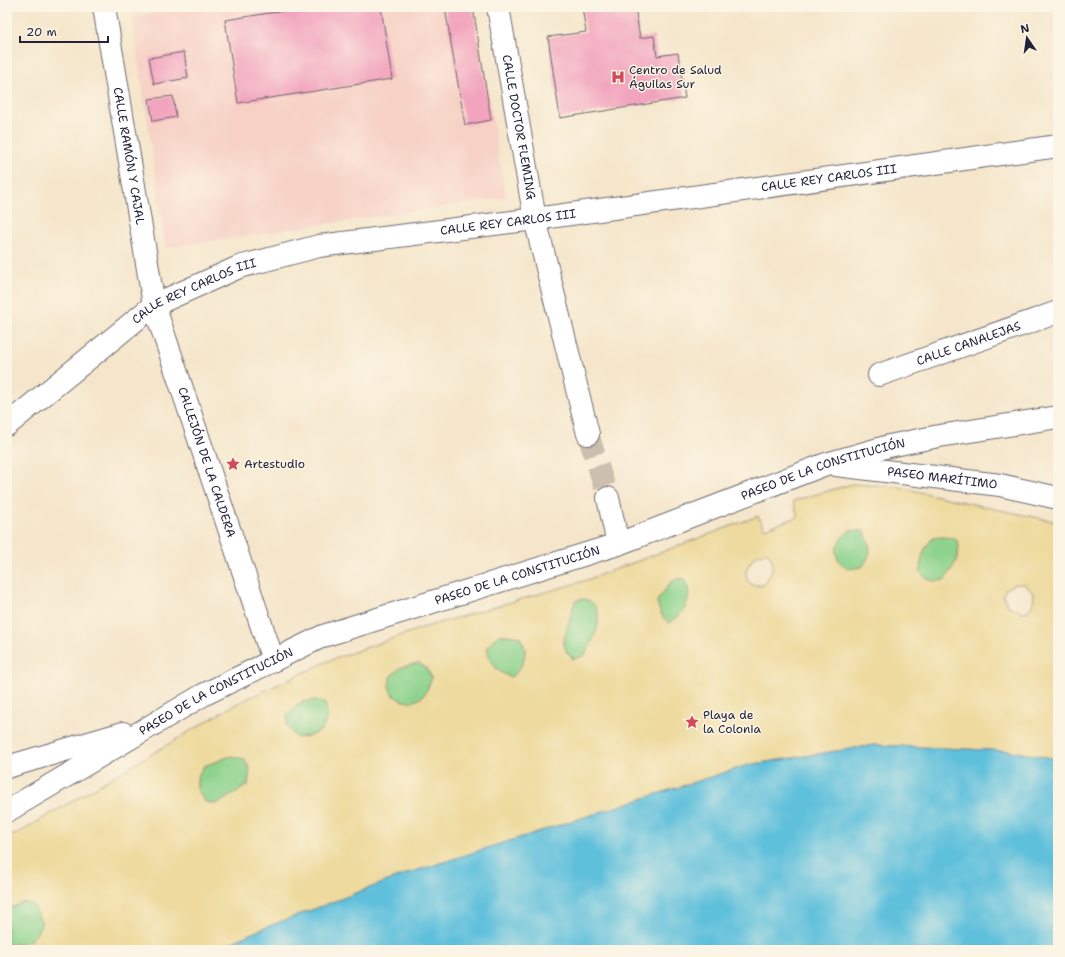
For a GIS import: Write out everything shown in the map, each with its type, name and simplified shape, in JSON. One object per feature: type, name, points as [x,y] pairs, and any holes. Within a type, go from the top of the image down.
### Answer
[{"type":"street","name":"CALLE RAMÓN Y CAJAL","points":[[104,7],[154,305]]},
{"type":"street","name":"CALLE DOCTOR FLEMING","points":[[498,7],[535,219],[588,434]]},
{"type":"street","name":"CALLE REY CARLOS III","points":[[7,425],[154,305],[239,267],[319,246],[535,219],[1058,146]]},
{"type":"street","name":"CALLEJÓN DE LA CALDERA","points":[[154,305],[273,660]]},
{"type":"street","name":"CALLE CANALEJAS","points":[[879,375],[1058,312]]},
{"type":"street","name":"PASEO DE LA CONSTITUCIÓN","points":[[7,811],[203,695],[323,636],[618,544],[826,464],[889,446],[939,436],[1058,417]]},
{"type":"street","name":"PASEO MARÍTIMO","points":[[826,464],[1000,485],[1058,498]]},
{"type":"street","points":[[608,498],[618,544]]},
{"type":"street","points":[[7,767],[155,723]]},
{"type":"shaded area","points":[[193,7],[473,7],[506,197],[166,248],[132,17]]},
{"type":"green space","points":[[850,530],[864,531],[870,550],[862,567],[848,569],[838,559],[836,550],[841,540]]},
{"type":"green space","points":[[933,538],[955,538],[959,544],[958,558],[945,580],[931,580],[926,578],[920,572],[922,558],[927,546]]},
{"type":"green space","points":[[677,579],[684,579],[687,585],[689,592],[687,604],[680,615],[669,623],[661,613],[657,601],[671,582]]},
{"type":"green space","points":[[581,599],[590,601],[595,607],[598,613],[598,620],[595,636],[584,656],[574,659],[567,653],[562,642],[575,601]]},
{"type":"green space","points":[[498,635],[520,637],[525,647],[525,653],[521,665],[517,672],[511,677],[498,670],[486,649]]},
{"type":"green space","points":[[419,663],[427,669],[432,678],[425,692],[415,701],[410,702],[396,698],[390,691],[390,677],[401,667]]},
{"type":"green space","points":[[316,700],[325,704],[328,716],[322,730],[309,736],[296,738],[287,727],[286,715],[299,703]]},
{"type":"green space","points":[[231,756],[244,759],[250,769],[248,785],[217,804],[205,802],[197,789],[197,777],[204,766]]},
{"type":"green space","points":[[23,902],[33,905],[42,923],[33,938],[27,942],[10,945],[7,942],[7,910]]},
{"type":"sand","name":"Playa de la Colonia","points":[[852,484],[899,487],[1058,522],[1058,759],[1009,751],[875,745],[748,765],[406,874],[259,930],[214,950],[7,950],[7,942],[10,945],[23,943],[33,938],[42,923],[33,905],[23,902],[7,910],[7,838],[20,832],[236,704],[328,661],[422,628],[584,581],[758,516],[764,529],[798,517],[793,501]],"holes":[[[850,530],[864,531],[870,550],[862,567],[848,569],[838,559],[836,550],[841,540]],[[942,537],[955,538],[959,544],[958,558],[945,580],[931,580],[926,578],[920,572],[923,554],[933,538]],[[767,552],[770,556],[773,564],[764,585],[752,585],[747,580],[746,571],[755,556]],[[677,579],[684,579],[689,592],[687,604],[684,610],[669,623],[662,616],[657,601],[671,582]],[[1014,584],[1024,584],[1034,595],[1033,604],[1028,611],[1022,612],[1008,606],[1003,595],[1006,589]],[[581,599],[590,601],[598,613],[598,620],[595,636],[584,656],[573,659],[567,653],[563,642],[575,601]],[[498,635],[507,635],[520,637],[525,653],[519,669],[511,677],[498,670],[490,658],[487,649]],[[419,663],[427,669],[432,678],[424,695],[419,699],[410,702],[396,698],[390,691],[390,677],[401,667]],[[316,700],[325,704],[328,716],[322,730],[309,736],[297,738],[287,727],[287,716],[296,705],[306,701]],[[231,756],[244,759],[250,769],[248,785],[217,804],[205,802],[197,789],[197,777],[204,766]]]},
{"type":"water","points":[[875,745],[1009,751],[1058,759],[1058,950],[214,950],[259,930],[406,874],[748,765]]},
{"type":"building","points":[[308,7],[381,7],[392,79],[238,103],[225,20]]},
{"type":"building","points":[[473,7],[491,120],[465,125],[445,8]]},
{"type":"building","name":"Centro de Salud Águilas Sur","points":[[582,7],[635,7],[640,38],[654,36],[657,56],[678,53],[685,98],[560,118],[548,37],[586,32]]},
{"type":"building","points":[[184,52],[188,78],[154,84],[149,58]]},
{"type":"building","points":[[173,96],[176,117],[153,121],[149,99]]},
{"type":"tunnel","points":[[588,434],[608,498]]},
{"type":"place","name":"Centro de Salud Águilas Sur","points":[[618,77]]},
{"type":"place","name":"Artestudio","points":[[233,464]]},
{"type":"place","name":"Playa de la Colonia","points":[[692,722]]}]
